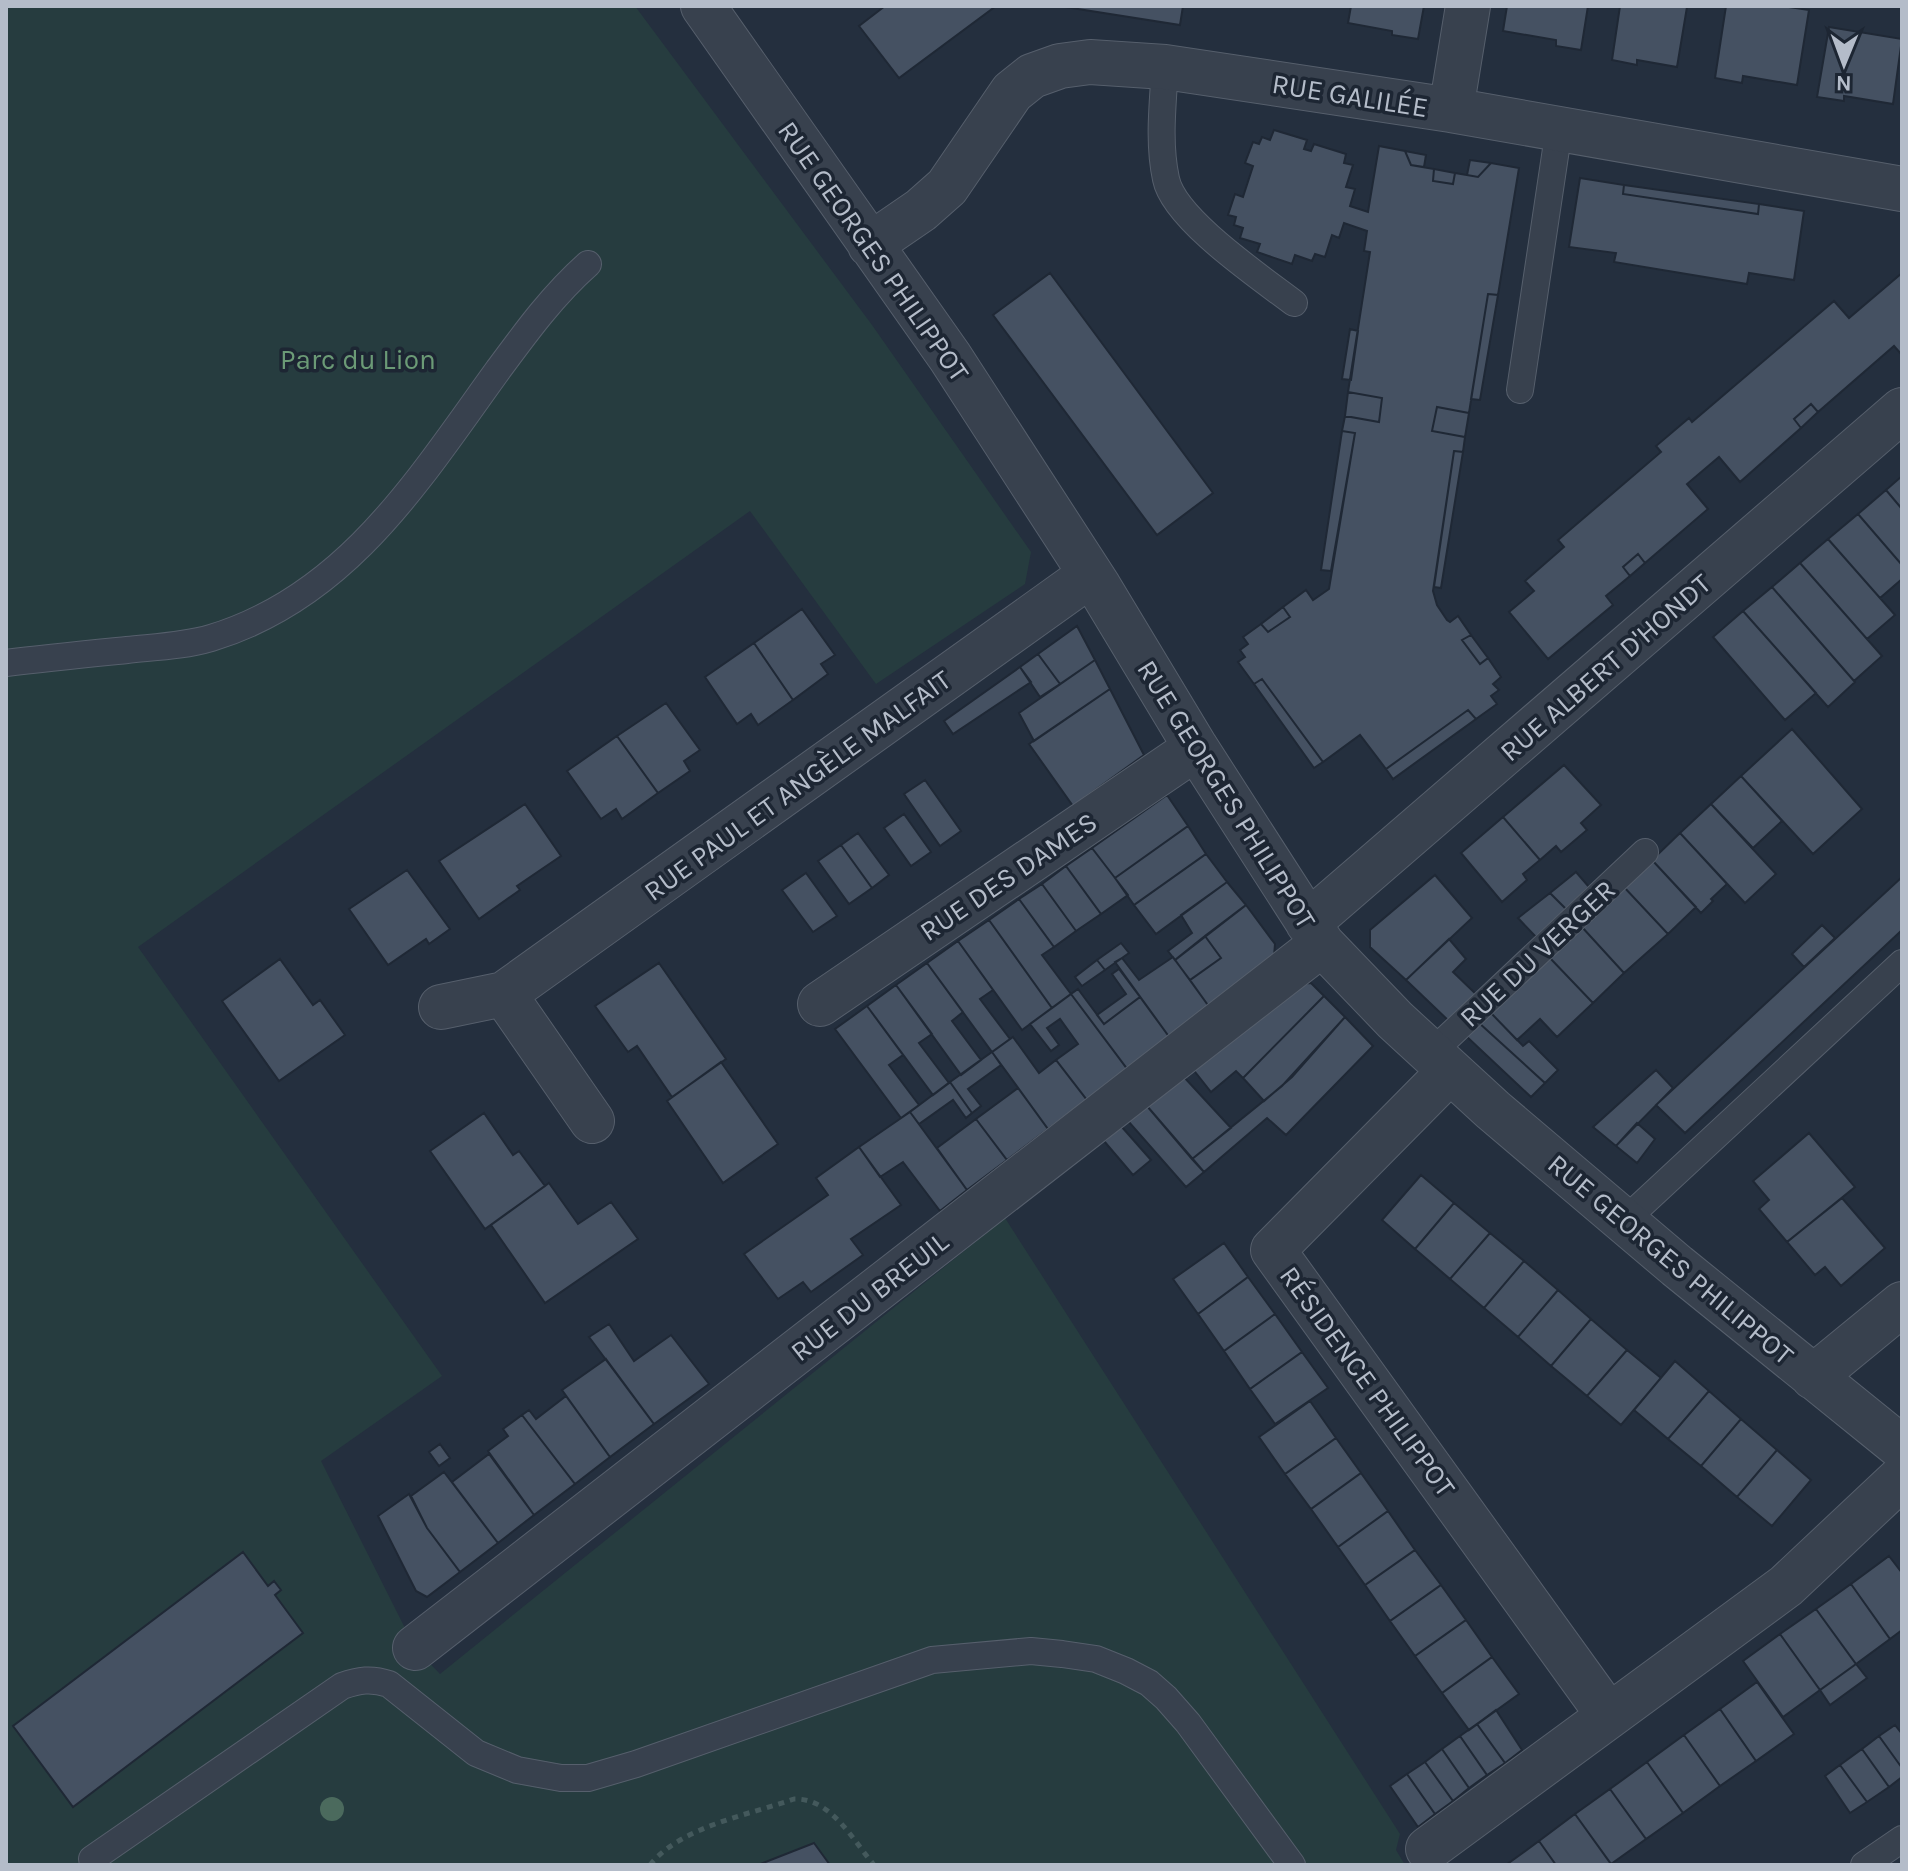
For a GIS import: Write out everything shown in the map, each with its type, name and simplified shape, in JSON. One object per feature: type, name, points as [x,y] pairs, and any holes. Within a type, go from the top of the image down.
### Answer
[{"type":"street","name":"RUE GEORGES PHILIPPOT","points":[[703,6],[950,357],[1315,933],[1440,1062],[1623,1222],[1902,1448]]},
{"type":"street","points":[[1451,110],[1468,6]]},
{"type":"street","name":"RUE GALILÉE","points":[[870,245],[921,210],[947,187],[1012,92],[1032,76],[1060,66],[1090,62],[1165,67],[1451,110],[1902,189]]},
{"type":"street","name":"RUE ALBERT D'HONDT","points":[[1315,933],[1902,410]]},
{"type":"street","name":"RUE PAUL ET ANGÈLE MALFAIT","points":[[441,1007],[504,994],[1090,575]]},
{"type":"street","name":"RUE DES DAMES","points":[[820,1004],[1196,748]]},
{"type":"street","name":"RUE DU BREUIL","points":[[415,1648],[1315,933]]},
{"type":"street","points":[[504,994],[592,1121]]},
{"type":"street","name":"RÉSIDENCE PHILIPPOT","points":[[1440,1062],[1273,1250],[1609,1716]]},
{"type":"street","points":[[1813,1377],[1902,1304]]},
{"type":"street","points":[[1428,1849],[1786,1586],[1902,1477]]},
{"type":"lane","points":[[1165,67],[1161,137],[1166,182],[1194,224],[1294,303]]},
{"type":"lane","points":[[1520,390],[1559,129]]},
{"type":"lane","points":[[6,663],[179,645],[210,638],[265,616],[316,586],[341,567],[387,517],[422,475],[534,320],[588,264]]},
{"type":"lane","name":"RUE DU VERGER","points":[[1440,1062],[1645,852]]},
{"type":"lane","points":[[1623,1222],[1902,963]]},
{"type":"lane","points":[[92,1859],[342,1686],[358,1680],[374,1679],[389,1684],[476,1753],[499,1763],[539,1775],[588,1778],[611,1773],[932,1660],[1031,1651],[1096,1659],[1149,1683],[1188,1723],[1292,1865]]},
{"type":"lane","points":[[1864,1865],[1902,1839]]},
{"type":"path","points":[[650,1865],[673,1843],[794,1799],[809,1799],[828,1809],[874,1865]]},
{"type":"green space","name":"Parc du Lion","points":[[6,6],[635,6],[872,325],[1031,552],[1025,584],[876,684],[750,511],[138,947],[442,1376],[321,1461],[415,1648],[440,1674],[1005,1218],[1400,1834],[1396,1850],[1405,1865],[6,1865]]},
{"type":"building","points":[[885,6],[996,6],[899,78],[859,26]]},
{"type":"building","points":[[1059,6],[1183,6],[1180,25]]},
{"type":"building","points":[[1351,6],[1424,6],[1418,39],[1348,23]]},
{"type":"building","points":[[1507,6],[1588,6],[1581,50],[1556,46],[1556,40],[1503,31]]},
{"type":"building","points":[[1620,6],[1687,7],[1677,67],[1637,60],[1637,65],[1612,60]]},
{"type":"building","points":[[1726,6],[1782,6],[1809,10],[1797,85],[1743,76],[1742,83],[1715,78]]},
{"type":"building","points":[[1829,27],[1902,39],[1893,104],[1844,96],[1844,101],[1817,97]]},
{"type":"building","points":[[1274,130],[1307,140],[1304,149],[1311,151],[1314,144],[1346,154],[1344,163],[1353,165],[1346,187],[1355,189],[1350,206],[1368,212],[1379,146],[1405,151],[1411,165],[1434,169],[1433,181],[1453,184],[1455,173],[1478,177],[1491,163],[1519,168],[1498,295],[1488,294],[1469,413],[1437,407],[1432,431],[1465,437],[1463,452],[1454,451],[1433,591],[1437,605],[1447,620],[1450,622],[1458,616],[1471,635],[1462,640],[1480,664],[1488,658],[1501,677],[1493,684],[1499,690],[1491,696],[1497,704],[1476,719],[1468,710],[1386,769],[1360,735],[1323,762],[1262,679],[1254,684],[1238,662],[1245,657],[1240,650],[1248,644],[1243,637],[1261,624],[1268,632],[1290,617],[1283,607],[1306,590],[1313,600],[1329,589],[1355,433],[1342,431],[1345,416],[1379,422],[1382,398],[1348,392],[1370,252],[1364,251],[1367,231],[1344,223],[1339,238],[1332,235],[1325,257],[1315,254],[1312,261],[1295,255],[1292,264],[1257,252],[1260,244],[1240,238],[1243,228],[1234,225],[1236,217],[1228,215],[1235,194],[1243,197],[1253,166],[1245,163],[1253,142],[1259,144],[1262,137],[1270,140]]},
{"type":"building","points":[[1405,151],[1426,155],[1424,167],[1411,165]]},
{"type":"building","points":[[1470,160],[1491,163],[1478,177],[1467,175]]},
{"type":"building","points":[[1434,169],[1455,173],[1453,184],[1433,181]]},
{"type":"building","points":[[1580,178],[1624,185],[1623,194],[1758,214],[1759,204],[1804,211],[1794,280],[1749,273],[1747,284],[1614,262],[1616,253],[1569,247]]},
{"type":"building","points":[[1624,185],[1759,204],[1758,214],[1623,194]]},
{"type":"building","points":[[1050,273],[1213,493],[1157,535],[993,315]]},
{"type":"building","points":[[1902,273],[1902,355],[1894,346],[1818,412],[1811,404],[1794,419],[1801,428],[1740,482],[1719,457],[1687,484],[1708,509],[1645,563],[1638,554],[1623,567],[1630,576],[1606,596],[1613,605],[1548,659],[1509,612],[1534,591],[1525,581],[1564,547],[1558,540],[1661,452],[1656,446],[1689,418],[1692,422],[1834,301],[1849,318]]},
{"type":"building","points":[[1488,294],[1498,295],[1480,400],[1471,399]]},
{"type":"building","points":[[1350,329],[1358,331],[1351,380],[1342,379]]},
{"type":"building","points":[[1348,392],[1382,398],[1379,422],[1345,416]]},
{"type":"building","points":[[1811,404],[1818,412],[1801,428],[1794,419]]},
{"type":"building","points":[[1437,407],[1469,413],[1465,437],[1432,431]]},
{"type":"building","points":[[1342,431],[1355,433],[1331,571],[1321,570]]},
{"type":"building","points":[[1454,451],[1463,452],[1441,588],[1434,587]]},
{"type":"building","points":[[1902,476],[1902,509],[1886,490]]},
{"type":"building","points":[[1886,490],[1902,509],[1902,565],[1858,514]]},
{"type":"building","points":[[1858,514],[1902,565],[1902,579],[1880,598],[1828,539]]},
{"type":"building","points":[[1828,539],[1895,615],[1867,639],[1800,563]]},
{"type":"building","points":[[1638,554],[1645,563],[1630,576],[1623,567]]},
{"type":"building","points":[[1800,563],[1882,656],[1854,681],[1772,587]]},
{"type":"building","points":[[1772,587],[1855,682],[1828,707],[1743,611]]},
{"type":"building","points":[[1283,607],[1290,617],[1268,632],[1261,624]]},
{"type":"building","points":[[802,609],[835,655],[821,664],[828,674],[793,700],[754,643]]},
{"type":"building","points":[[1743,611],[1816,693],[1785,720],[1713,637]]},
{"type":"building","points":[[1077,626],[1095,660],[1060,684],[1038,654]]},
{"type":"building","points":[[1471,635],[1488,658],[1480,664],[1462,640]]},
{"type":"building","points":[[754,643],[793,700],[758,725],[751,714],[737,724],[705,677]]},
{"type":"building","points":[[1038,654],[1060,684],[1040,697],[1020,667]]},
{"type":"building","points":[[1095,660],[1110,689],[1034,741],[1019,713]]},
{"type":"building","points":[[1020,667],[1031,682],[953,734],[944,721]]},
{"type":"building","points":[[1262,679],[1323,762],[1314,768],[1254,684]]},
{"type":"building","points":[[1110,689],[1144,755],[1073,806],[1029,744]]},
{"type":"building","points":[[666,703],[700,750],[684,761],[690,771],[658,793],[617,736]]},
{"type":"building","points":[[1468,710],[1476,719],[1393,779],[1386,769]]},
{"type":"building","points":[[1792,729],[1862,809],[1813,854],[1741,776]]},
{"type":"building","points":[[617,736],[658,793],[622,819],[616,809],[601,819],[567,771]]},
{"type":"building","points":[[1564,765],[1601,805],[1581,823],[1587,830],[1561,852],[1556,846],[1540,860],[1503,817]]},
{"type":"building","points":[[1741,776],[1782,821],[1753,848],[1711,804]]},
{"type":"building","points":[[925,780],[961,831],[940,846],[904,794]]},
{"type":"building","points":[[1167,795],[1188,826],[1115,878],[1092,848]]},
{"type":"building","points":[[525,804],[561,856],[517,886],[520,890],[479,919],[439,861]]},
{"type":"building","points":[[1711,804],[1776,874],[1745,903],[1680,833]]},
{"type":"building","points":[[904,814],[931,852],[911,866],[884,828]]},
{"type":"building","points":[[1503,817],[1540,860],[1523,874],[1527,880],[1502,902],[1461,853]]},
{"type":"building","points":[[1188,826],[1206,854],[1134,905],[1115,878]]},
{"type":"building","points":[[858,833],[889,875],[872,888],[841,845]]},
{"type":"building","points":[[1680,833],[1727,884],[1701,913],[1652,860]]},
{"type":"building","points":[[841,845],[872,888],[849,904],[818,861]]},
{"type":"building","points":[[1092,848],[1128,895],[1101,914],[1066,866]]},
{"type":"building","points":[[1206,854],[1227,882],[1156,934],[1134,905]]},
{"type":"building","points":[[1652,860],[1696,907],[1668,934],[1623,886]]},
{"type":"building","points":[[1066,866],[1101,914],[1076,931],[1042,884]]},
{"type":"building","points":[[407,870],[450,929],[429,944],[426,939],[388,965],[349,909]]},
{"type":"building","points":[[1576,872],[1589,887],[1566,909],[1550,893]]},
{"type":"building","points":[[806,873],[837,916],[813,932],[782,890]]},
{"type":"building","points":[[1435,875],[1472,918],[1406,980],[1370,947],[1370,930]]},
{"type":"building","points":[[1902,877],[1902,930],[1685,1133],[1656,1105]]},
{"type":"building","points":[[1227,882],[1246,905],[1175,960],[1168,951],[1192,933],[1181,915]]},
{"type":"building","points":[[1042,884],[1076,931],[1054,947],[1019,899]]},
{"type":"building","points":[[1623,886],[1668,934],[1624,973],[1581,926]]},
{"type":"building","points":[[1550,893],[1566,909],[1536,937],[1518,918]]},
{"type":"building","points":[[1019,899],[1054,947],[1042,955],[1071,994],[1052,1008],[989,920]]},
{"type":"building","points":[[1246,905],[1275,944],[1274,956],[1210,1008],[1190,980],[1221,958],[1205,936]]},
{"type":"building","points":[[989,920],[1052,1008],[1022,1030],[958,941]]},
{"type":"building","points":[[1822,925],[1835,938],[1804,967],[1792,954]]},
{"type":"building","points":[[1581,926],[1624,973],[1593,1003],[1549,957]]},
{"type":"building","points":[[1205,936],[1221,958],[1190,980],[1175,960]]},
{"type":"building","points":[[1449,939],[1466,959],[1453,972],[1480,998],[1451,1023],[1406,980]]},
{"type":"building","points":[[958,941],[993,990],[980,999],[1010,1039],[992,1052],[927,963]]},
{"type":"building","points":[[1121,943],[1129,953],[1105,970],[1097,960]]},
{"type":"building","points":[[1173,957],[1210,1008],[1170,1038],[1115,962],[1122,958],[1139,980]]},
{"type":"building","points":[[1549,957],[1593,1003],[1557,1037],[1540,1019],[1517,1040],[1490,1012]]},
{"type":"building","points":[[280,959],[313,1005],[320,1000],[345,1035],[279,1081],[222,1001]]},
{"type":"building","points":[[1097,960],[1105,970],[1082,986],[1075,977]]},
{"type":"building","points":[[659,963],[726,1059],[672,1097],[637,1046],[628,1052],[595,1006]]},
{"type":"building","points":[[927,963],[963,1012],[952,1021],[981,1060],[961,1075],[896,985]]},
{"type":"building","points":[[1119,969],[1140,997],[1104,1024],[1097,1015],[1126,994],[1112,974]]},
{"type":"building","points":[[1311,983],[1324,996],[1243,1078],[1236,1071],[1211,1092],[1192,1068],[1293,984]]},
{"type":"building","points":[[896,985],[932,1034],[919,1043],[949,1083],[933,1095],[867,1006]]},
{"type":"building","points":[[1078,989],[1104,1024],[1140,997],[1170,1038],[1128,1070],[1071,994]]},
{"type":"building","points":[[1071,994],[1128,1070],[1087,1100],[1056,1060],[1078,1044],[1060,1019],[1047,1028],[1059,1045],[1051,1051],[1030,1024]]},
{"type":"building","points":[[1324,996],[1345,1017],[1292,1077],[1264,1101],[1243,1078]]},
{"type":"building","points":[[867,1006],[903,1055],[889,1065],[919,1105],[901,1118],[835,1029]]},
{"type":"building","points":[[1490,1012],[1523,1046],[1529,1041],[1558,1070],[1545,1083],[1478,1022]]},
{"type":"building","points":[[1345,1017],[1373,1046],[1286,1135],[1267,1118],[1204,1172],[1192,1159],[1282,1086]]},
{"type":"building","points":[[1478,1022],[1545,1083],[1531,1097],[1465,1035]]},
{"type":"building","points":[[1013,1037],[1039,1073],[1056,1060],[1087,1100],[1048,1129],[992,1052]]},
{"type":"building","points":[[992,1052],[1001,1065],[968,1089],[981,1106],[972,1113],[950,1082]]},
{"type":"building","points":[[721,1062],[778,1144],[723,1183],[667,1101]]},
{"type":"building","points":[[1656,1070],[1673,1088],[1616,1146],[1593,1127]]},
{"type":"building","points":[[1183,1076],[1231,1128],[1192,1159],[1147,1106]]},
{"type":"building","points":[[950,1082],[972,1113],[966,1118],[953,1100],[919,1124],[910,1112]]},
{"type":"building","points":[[1018,1088],[1048,1129],[1007,1160],[976,1119]]},
{"type":"building","points":[[1147,1106],[1204,1172],[1186,1187],[1128,1121]]},
{"type":"building","points":[[910,1112],[967,1190],[940,1211],[903,1162],[880,1177],[859,1147]]},
{"type":"building","points":[[484,1113],[513,1155],[519,1151],[545,1186],[485,1229],[430,1151]]},
{"type":"building","points":[[976,1119],[1007,1160],[967,1190],[937,1148]]},
{"type":"building","points":[[1637,1123],[1655,1139],[1637,1163],[1616,1146]]},
{"type":"building","points":[[1121,1126],[1151,1160],[1133,1175],[1104,1141]]},
{"type":"building","points":[[1809,1133],[1855,1187],[1787,1242],[1759,1209],[1769,1200],[1753,1181]]},
{"type":"building","points":[[859,1147],[901,1205],[851,1239],[863,1255],[811,1292],[803,1282],[778,1299],[744,1254],[828,1195],[816,1178]]},
{"type":"building","points":[[1421,1175],[1454,1203],[1415,1249],[1382,1220]]},
{"type":"building","points":[[549,1183],[578,1224],[611,1202],[638,1239],[545,1303],[491,1225]]},
{"type":"building","points":[[1842,1198],[1885,1248],[1841,1286],[1825,1267],[1815,1275],[1787,1242]]},
{"type":"building","points":[[1454,1203],[1490,1233],[1450,1279],[1415,1249]]},
{"type":"building","points":[[1490,1233],[1524,1261],[1484,1308],[1450,1279]]},
{"type":"building","points":[[1224,1243],[1248,1277],[1198,1314],[1173,1279]]},
{"type":"building","points":[[1524,1261],[1558,1290],[1518,1337],[1484,1308]]},
{"type":"building","points":[[1248,1277],[1275,1314],[1224,1351],[1198,1314]]},
{"type":"building","points":[[1558,1290],[1591,1319],[1551,1366],[1518,1337]]},
{"type":"building","points":[[1275,1314],[1302,1352],[1250,1389],[1224,1351]]},
{"type":"building","points":[[1591,1319],[1627,1350],[1587,1396],[1551,1366]]},
{"type":"building","points":[[609,1324],[634,1361],[671,1335],[709,1384],[654,1424],[589,1337]]},
{"type":"building","points":[[1627,1350],[1661,1378],[1621,1425],[1587,1396]]},
{"type":"building","points":[[1302,1352],[1328,1388],[1275,1424],[1250,1389]]},
{"type":"building","points":[[606,1359],[654,1424],[610,1457],[562,1390]]},
{"type":"building","points":[[1675,1361],[1709,1391],[1668,1439],[1634,1410]]},
{"type":"building","points":[[1709,1391],[1741,1419],[1701,1466],[1668,1439]]},
{"type":"building","points":[[566,1396],[610,1457],[575,1484],[522,1415],[529,1410],[536,1419]]},
{"type":"building","points":[[1310,1401],[1336,1438],[1285,1474],[1259,1437]]},
{"type":"building","points":[[522,1415],[575,1484],[534,1515],[488,1451],[508,1436],[503,1429]]},
{"type":"building","points":[[1741,1419],[1777,1450],[1737,1497],[1701,1466]]},
{"type":"building","points":[[1336,1438],[1361,1473],[1311,1509],[1285,1474]]},
{"type":"building","points":[[440,1444],[450,1458],[439,1466],[429,1452]]},
{"type":"building","points":[[1777,1450],[1811,1480],[1772,1526],[1737,1497]]},
{"type":"building","points":[[489,1454],[534,1515],[498,1543],[452,1482]]},
{"type":"building","points":[[444,1472],[498,1543],[460,1572],[427,1528],[411,1496]]},
{"type":"building","points":[[1361,1473],[1388,1511],[1338,1547],[1311,1509]]},
{"type":"building","points":[[409,1494],[427,1528],[460,1572],[427,1597],[416,1591],[378,1516]]},
{"type":"building","points":[[1388,1511],[1415,1550],[1365,1585],[1338,1547]]},
{"type":"building","points":[[1415,1550],[1441,1585],[1390,1621],[1365,1585]]},
{"type":"building","points":[[243,1552],[268,1586],[274,1581],[281,1590],[275,1595],[303,1633],[73,1807],[13,1726]]},
{"type":"building","points":[[1889,1556],[1902,1573],[1902,1630],[1890,1639],[1851,1584]]},
{"type":"building","points":[[1851,1584],[1890,1639],[1856,1664],[1816,1609]]},
{"type":"building","points":[[1441,1585],[1466,1620],[1415,1656],[1390,1621]]},
{"type":"building","points":[[1816,1609],[1856,1664],[1820,1690],[1780,1634]]},
{"type":"building","points":[[1466,1620],[1492,1657],[1442,1693],[1415,1656]]},
{"type":"building","points":[[1780,1634],[1820,1690],[1783,1717],[1743,1661]]},
{"type":"building","points":[[1492,1657],[1519,1694],[1469,1730],[1442,1693]]},
{"type":"building","points":[[1856,1664],[1867,1678],[1830,1705],[1820,1690]]},
{"type":"building","points":[[1757,1682],[1794,1734],[1756,1761],[1720,1709]]},
{"type":"building","points":[[1720,1709],[1756,1761],[1720,1786],[1684,1735]]},
{"type":"building","points":[[1496,1710],[1522,1750],[1505,1763],[1477,1724]]},
{"type":"building","points":[[1477,1724],[1505,1763],[1487,1775],[1460,1736]]},
{"type":"building","points":[[1895,1725],[1902,1734],[1902,1768],[1879,1736]]},
{"type":"building","points":[[1684,1735],[1720,1786],[1683,1813],[1647,1762]]},
{"type":"building","points":[[1460,1736],[1487,1775],[1469,1788],[1442,1749]]},
{"type":"building","points":[[1879,1736],[1902,1768],[1902,1777],[1889,1787],[1862,1749]]},
{"type":"building","points":[[1442,1749],[1469,1788],[1453,1801],[1425,1762]]},
{"type":"building","points":[[1862,1749],[1889,1787],[1867,1802],[1840,1765]]},
{"type":"building","points":[[1425,1762],[1453,1801],[1435,1814],[1407,1774]]},
{"type":"building","points":[[1647,1762],[1683,1813],[1646,1839],[1610,1789]]},
{"type":"building","points":[[1840,1765],[1867,1802],[1850,1813],[1825,1776]]},
{"type":"building","points":[[1407,1774],[1435,1814],[1418,1827],[1390,1786]]},
{"type":"building","points":[[1610,1789],[1646,1839],[1611,1864],[1575,1814]]},
{"type":"building","points":[[1575,1814],[1610,1865],[1556,1865],[1539,1841]]},
{"type":"building","points":[[1539,1841],[1556,1865],[1506,1865]]},
{"type":"building","points":[[814,1843],[830,1865],[758,1865]]}]
